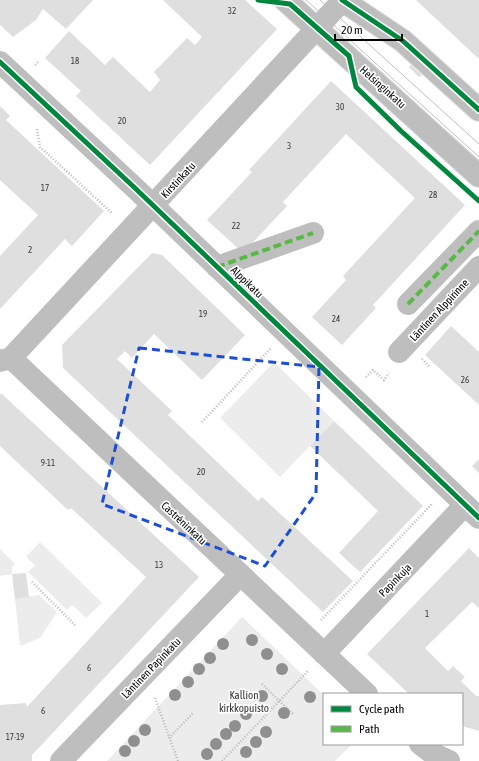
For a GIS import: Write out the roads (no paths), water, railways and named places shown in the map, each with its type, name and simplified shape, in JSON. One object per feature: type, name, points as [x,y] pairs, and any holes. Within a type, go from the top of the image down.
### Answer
[{"type":"street","name":"Helsinginkatu","points":[[285,0],[479,176]]},
{"type":"street","name":"Kirstinkatu","points":[[6,359],[153,206],[342,0]]},
{"type":"street","points":[[342,0],[403,41],[479,110]]},
{"type":"street","name":"Alppikatu","points":[[0,62],[472,511]]},
{"type":"street","points":[[408,304],[479,231]]},
{"type":"street","points":[[217,267],[313,233]]},
{"type":"street","name":"Läntinen Alppirinne","points":[[399,352],[479,267]]},
{"type":"street","name":"Castréninkatu","points":[[6,359],[366,693]]},
{"type":"street","name":"Papinkuja","points":[[324,654],[472,511]]},
{"type":"street","name":"Läntinen Papinkatu","points":[[61,761],[240,575]]},
{"type":"street","points":[[421,745],[432,753],[449,761]]},
{"type":"tram line","points":[[306,0],[479,157]]},
{"type":"tram line","points":[[320,0],[479,144]]},
{"type":"park label","name":"Kallion kirkkopuisto","points":[[244,701]]}]
